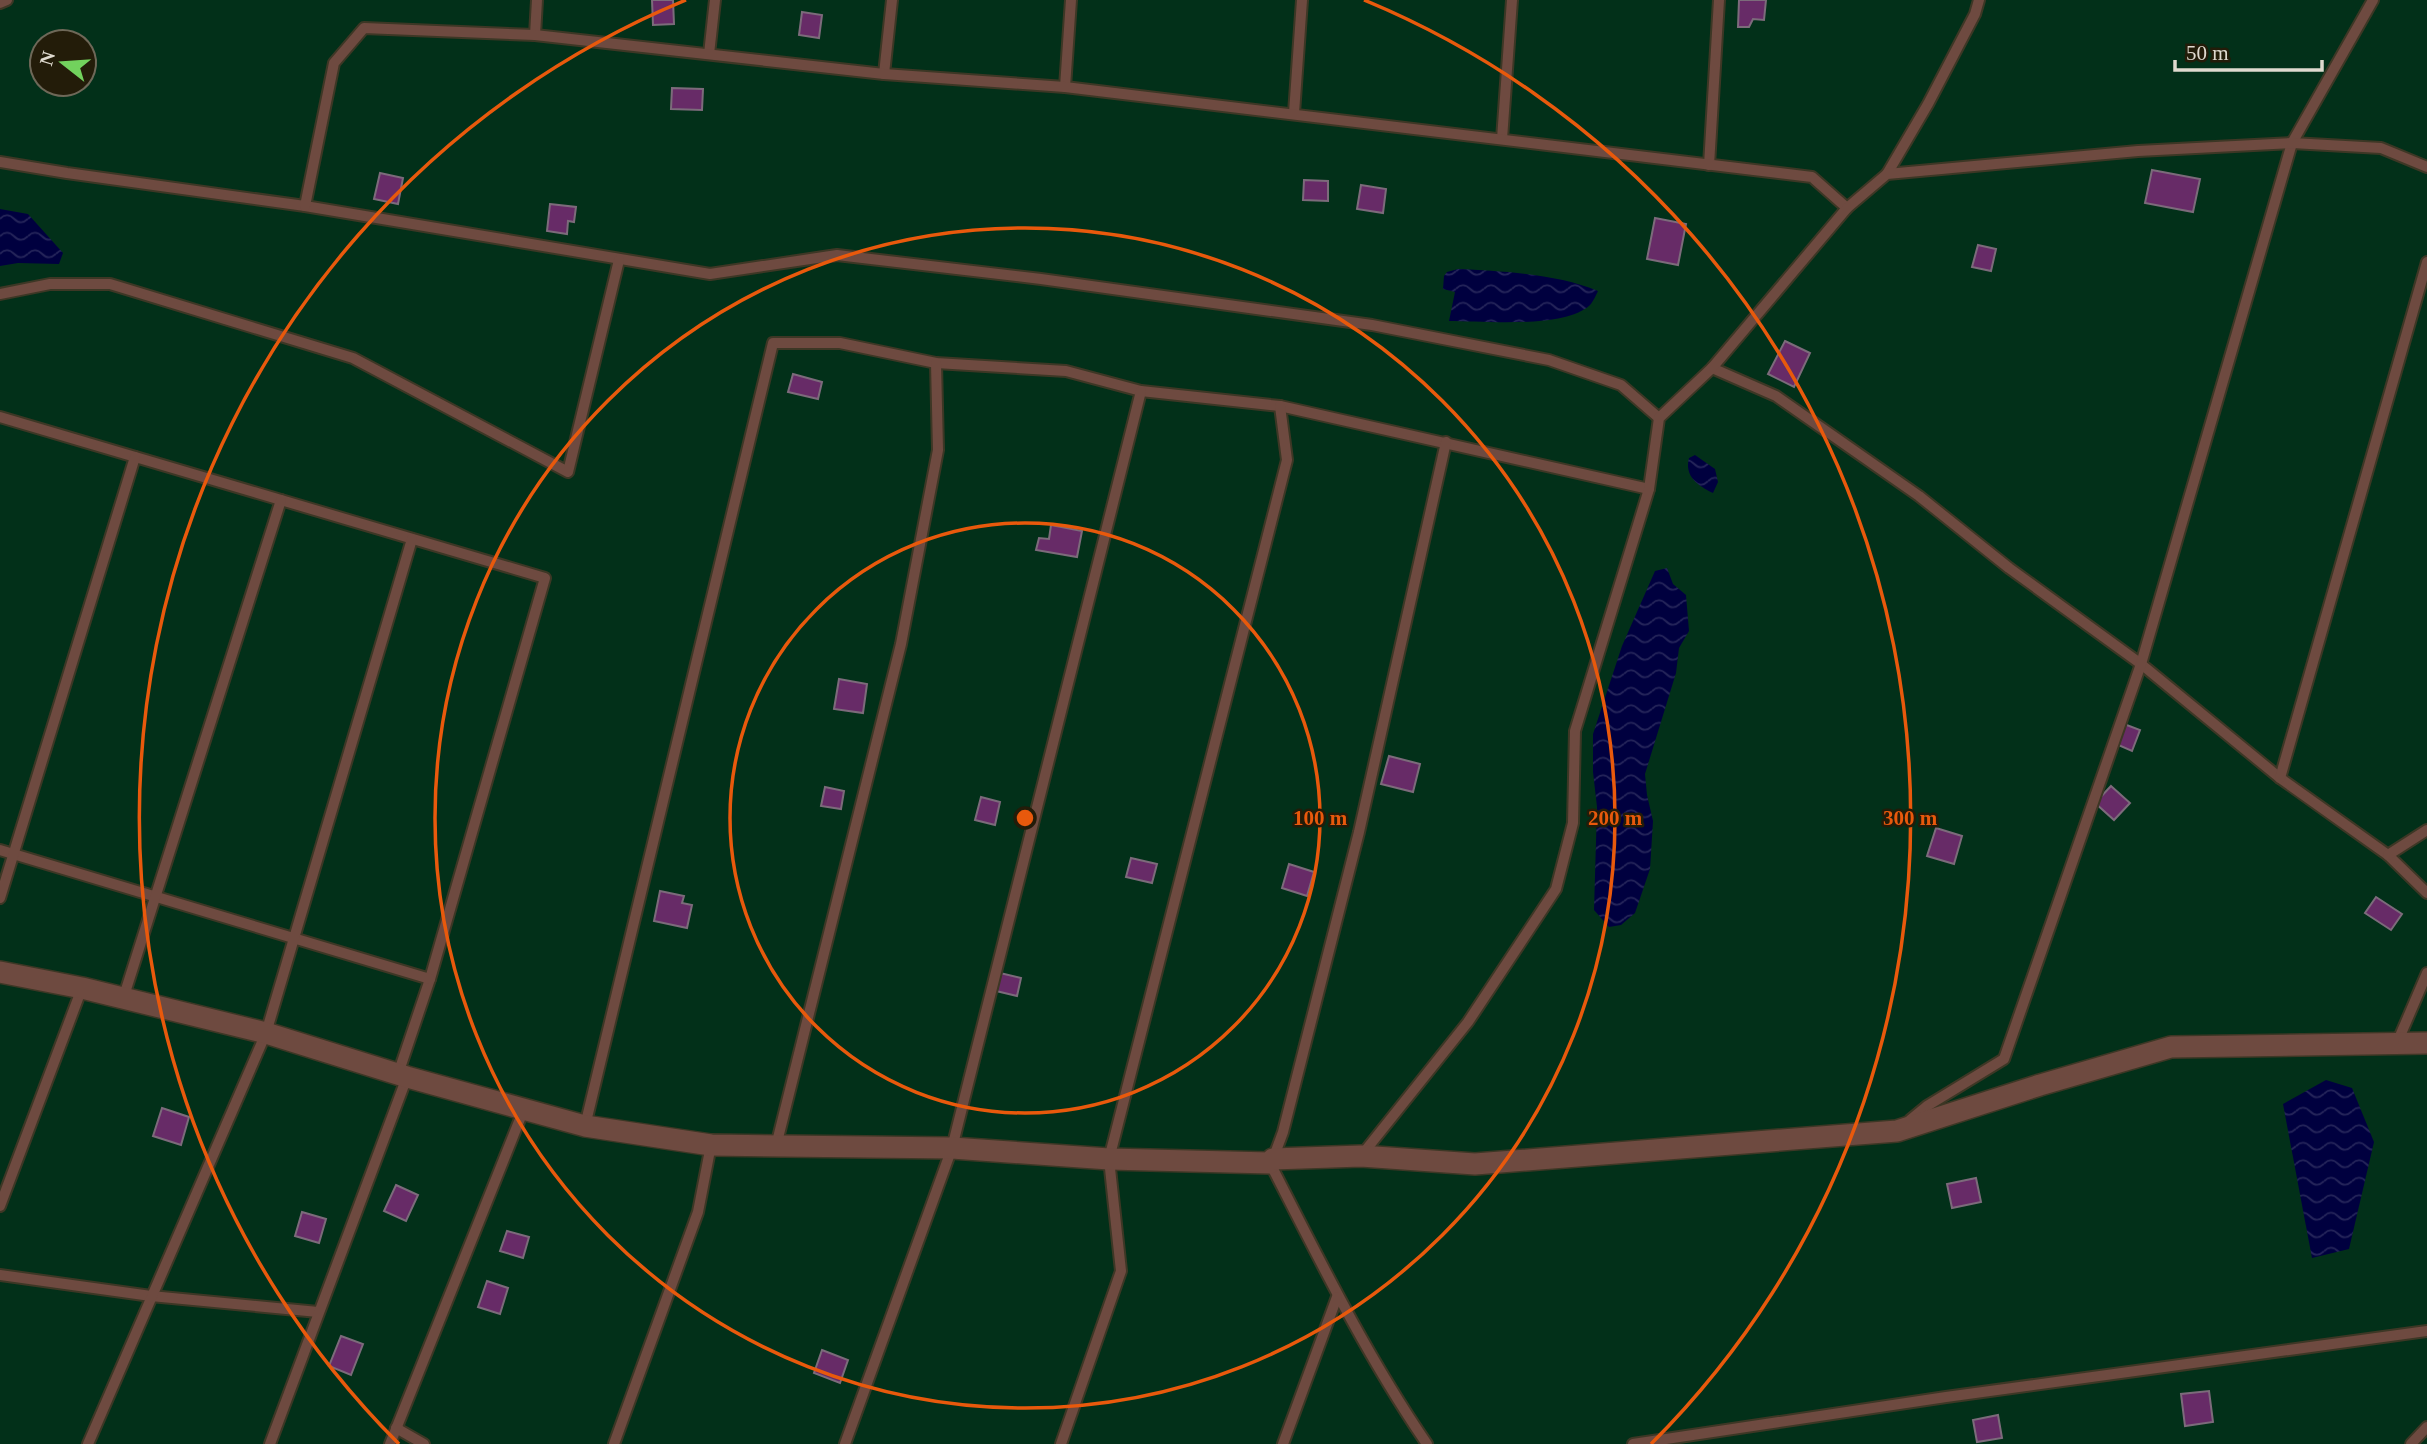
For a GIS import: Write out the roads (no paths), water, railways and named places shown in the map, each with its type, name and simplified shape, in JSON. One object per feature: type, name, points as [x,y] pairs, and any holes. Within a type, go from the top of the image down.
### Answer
[{"type":"street","points":[[0,972],[82,988],[265,1033],[585,1126],[711,1145],[952,1149],[1109,1159],[1272,1161],[1361,1156],[1475,1164],[1898,1132],[2040,1085],[2171,1047],[2427,1043]]},
{"type":"lane","points":[[0,3],[7,0]]},
{"type":"lane","points":[[535,35],[537,0]]},
{"type":"lane","points":[[709,54],[715,0]]},
{"type":"lane","points":[[884,74],[892,0]]},
{"type":"lane","points":[[1065,87],[1071,0]]},
{"type":"lane","points":[[1294,113],[1301,0]]},
{"type":"lane","points":[[1502,139],[1512,0]]},
{"type":"lane","points":[[1709,165],[1719,0]]},
{"type":"lane","points":[[1361,1156],[1468,1022],[1556,889],[1573,823],[1575,731],[1649,489],[1660,418],[1712,368],[1847,208],[1887,174],[1975,14],[1979,0]]},
{"type":"lane","points":[[1898,1132],[1927,1106],[2004,1059],[2141,664],[2292,144],[2373,0]]},
{"type":"lane","points":[[305,206],[334,63],[364,28],[535,35],[884,74],[1065,87],[1294,113],[1812,177],[1847,208]]},
{"type":"lane","points":[[1887,174],[2138,151],[2292,144],[2381,149],[2427,167]]},
{"type":"lane","points":[[0,162],[305,206],[710,274],[837,255],[1041,279],[1372,325],[1549,360],[1621,385],[1660,418]]},
{"type":"lane","points":[[0,295],[50,284],[110,284],[354,358],[568,472],[619,260]]},
{"type":"lane","points":[[2280,778],[2427,262]]},
{"type":"lane","points":[[585,1126],[773,343],[840,342],[936,363],[1066,371],[1141,391],[1280,407],[1649,489]]},
{"type":"lane","points":[[776,1146],[901,644],[938,450],[936,363]]},
{"type":"lane","points":[[1712,368],[1776,396],[1919,496],[2009,568],[2141,664],[2280,778],[2388,855],[2427,893]]},
{"type":"lane","points":[[845,1444],[952,1149],[1141,391]]},
{"type":"lane","points":[[1061,1444],[1121,1271],[1109,1159],[1287,460],[1280,407]]},
{"type":"lane","points":[[0,417],[545,578],[402,1075],[270,1444]]},
{"type":"lane","points":[[1427,1444],[1398,1401],[1338,1297],[1272,1161],[1283,1132],[1359,832],[1446,442]]},
{"type":"lane","points":[[0,898],[135,457]]},
{"type":"lane","points":[[123,999],[281,500]]},
{"type":"lane","points":[[88,1444],[265,1033],[412,539]]},
{"type":"lane","points":[[2388,855],[2427,830]]},
{"type":"lane","points":[[0,850],[430,979]]},
{"type":"lane","points":[[2397,1043],[2427,973]]},
{"type":"lane","points":[[0,1206],[82,988]]},
{"type":"lane","points":[[390,1444],[524,1109]]},
{"type":"lane","points":[[614,1444],[698,1212],[711,1145]]},
{"type":"lane","points":[[0,1275],[151,1296],[318,1312]]},
{"type":"lane","points":[[1283,1444],[1338,1297]]},
{"type":"lane","points":[[1633,1444],[1946,1397],[2427,1331]]},
{"type":"lane","points":[[2411,1444],[2427,1427]]},
{"type":"lane","points":[[396,1428],[424,1444]]},
{"type":"water","points":[[0,209],[28,214],[63,253],[59,264],[18,263],[0,266]]},
{"type":"water","points":[[1458,269],[1548,277],[1598,291],[1590,305],[1578,313],[1562,318],[1523,322],[1449,321],[1455,292],[1443,289],[1444,276],[1447,272]]},
{"type":"water","points":[[1695,455],[1715,469],[1718,482],[1713,493],[1697,484],[1690,475],[1689,458]]},
{"type":"water","points":[[1667,568],[1673,584],[1686,595],[1689,631],[1679,648],[1676,673],[1645,774],[1653,821],[1650,869],[1635,913],[1621,925],[1609,927],[1594,910],[1597,807],[1593,734],[1622,646],[1655,571]]},
{"type":"water","points":[[2326,1080],[2352,1088],[2374,1142],[2349,1249],[2312,1258],[2283,1104]]}]
